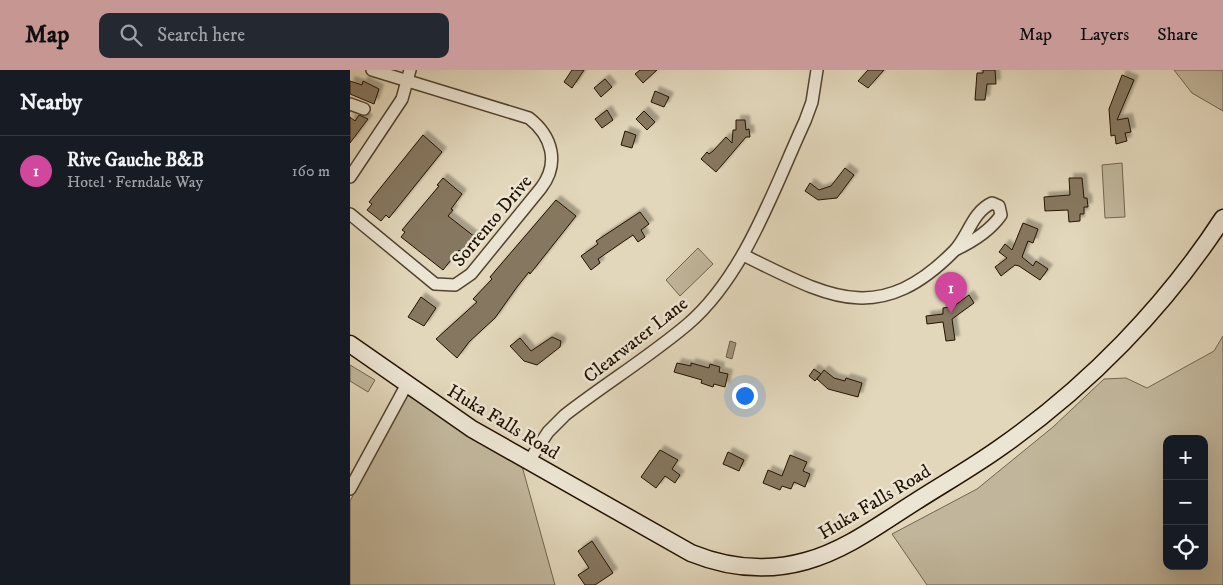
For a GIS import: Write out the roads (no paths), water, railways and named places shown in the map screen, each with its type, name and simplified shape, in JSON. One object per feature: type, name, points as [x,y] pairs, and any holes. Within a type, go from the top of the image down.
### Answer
[{"type":"street","name":"Sorrento Drive","points":[[350,214],[435,284],[455,285],[471,274],[541,188],[550,173],[552,157],[548,139],[536,124],[528,118],[409,75],[372,70]]},
{"type":"street","name":"Clearwater Lane","points":[[529,461],[548,432],[565,415],[688,324],[715,295],[743,255],[805,120],[812,102],[817,70]]},
{"type":"street","points":[[350,177],[402,99],[409,75]]},
{"type":"street","points":[[350,104],[364,109]]},
{"type":"street","name":"Huka Falls Road","points":[[350,344],[472,429],[667,540],[709,560],[745,567],[768,567],[820,556],[854,540],[1001,447],[1060,400],[1102,362],[1162,302],[1201,251],[1223,218]]},
{"type":"street","points":[[743,255],[816,290],[844,298],[858,298],[875,297],[897,291],[920,278],[955,250]]},
{"type":"street","points":[[350,489],[408,384]]},
{"type":"place","name":"Rive Gauche B&B","points":[[951,313]]}]
